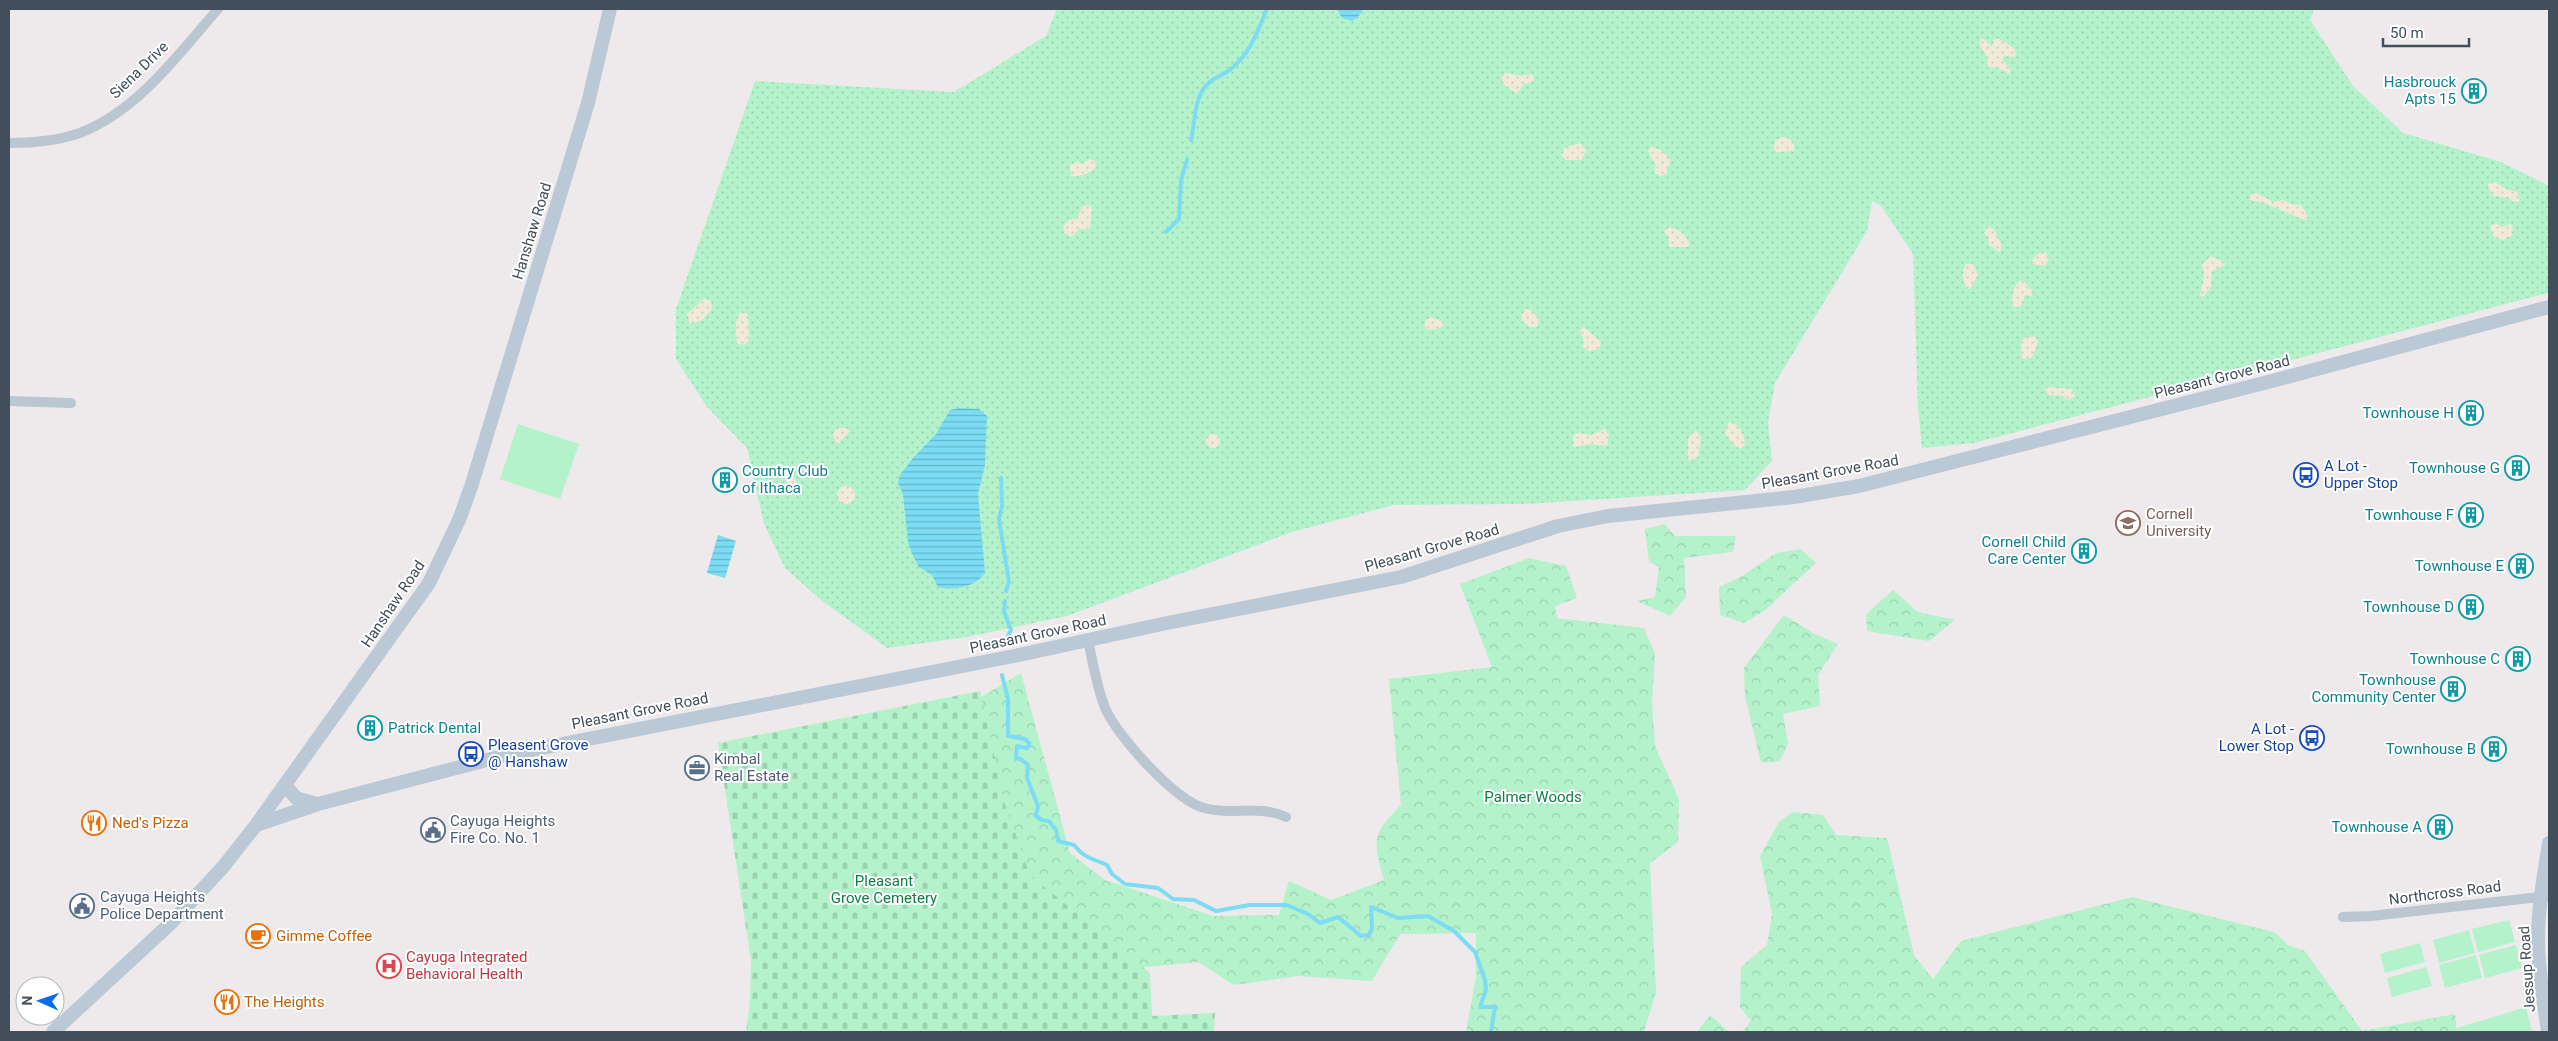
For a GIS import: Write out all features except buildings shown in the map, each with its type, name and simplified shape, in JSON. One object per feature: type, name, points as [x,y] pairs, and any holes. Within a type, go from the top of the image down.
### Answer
[{"type":"street","name":"Siena Drive","points":[[9,143],[49,141],[64,138],[111,117],[139,94],[218,9]]},
{"type":"street","name":"Hanshaw Road","points":[[55,1032],[172,922],[223,867],[256,825],[429,583],[460,520],[588,103],[610,9]]},
{"type":"street","name":"Pleasant Grove Road","points":[[256,825],[318,804],[532,750],[1402,577],[1558,526],[1608,516],[1794,497],[1859,486],[2266,383],[2549,307]]},
{"type":"street","points":[[9,401],[71,403]]},
{"type":"street","points":[[1088,640],[1110,717],[1138,754],[1182,796],[1204,808],[1272,811],[1286,817]]},
{"type":"street","points":[[285,785],[303,801],[318,804]]},
{"type":"street","name":"Jessup Road","points":[[2548,1032],[2538,941],[2546,896],[2549,843]]},
{"type":"street","name":"Northcross Road","points":[[2343,917],[2371,916],[2546,896]]},
{"type":"green space","points":[[1057,9],[2314,9],[2310,20],[2353,86],[2403,133],[2501,162],[2549,186],[2548,293],[1974,443],[1922,448],[1918,408],[1913,254],[1882,207],[1872,201],[1867,231],[1775,383],[1768,422],[1772,461],[1745,490],[1526,504],[1394,505],[1292,532],[1067,616],[967,637],[887,648],[821,600],[785,568],[764,524],[747,448],[707,407],[676,359],[676,309],[755,81],[954,92],[1046,36]]},
{"type":"green space","points":[[518,424],[579,444],[560,499],[500,479]]},
{"type":"green space","points":[[1665,524],[1675,536],[1736,536],[1733,552],[1684,558],[1686,597],[1670,616],[1637,601],[1655,597],[1659,567],[1649,562],[1645,529]]},
{"type":"green space","points":[[1801,549],[1816,563],[1764,611],[1744,623],[1720,615],[1719,587],[1744,575],[1776,553]]},
{"type":"green space","name":"Palmer Woods","points":[[1529,558],[1566,566],[1577,598],[1555,606],[1557,618],[1644,628],[1655,654],[1652,702],[1655,746],[1679,799],[1678,842],[1650,863],[1656,992],[1644,1032],[1466,1032],[1476,977],[1476,933],[1400,934],[1372,981],[1298,976],[1234,985],[1198,962],[1135,968],[1016,872],[978,699],[1021,673],[1070,853],[1105,880],[1213,916],[1279,915],[1289,881],[1331,900],[1384,880],[1378,856],[1377,839],[1384,824],[1401,805],[1389,679],[1492,667],[1460,584]]},
{"type":"green space","points":[[1893,590],[1918,612],[1955,620],[1929,641],[1867,631],[1866,614]]},
{"type":"green space","points":[[1784,615],[1813,633],[1838,644],[1818,675],[1820,706],[1783,714],[1788,743],[1780,761],[1761,763],[1745,696],[1744,668]]},
{"type":"green space","name":"Pleasant Grove Cemetery","points":[[980,691],[1004,801],[1030,875],[1150,973],[1152,1016],[1215,1013],[1214,1032],[746,1032],[750,1001],[751,961],[718,743]]},
{"type":"green space","points":[[1792,812],[1823,815],[1836,835],[1887,838],[1914,955],[1933,979],[1961,941],[2132,897],[2274,932],[2288,945],[2305,951],[2362,1031],[2455,1014],[2457,1032],[1742,1032],[1751,1021],[1740,1007],[1741,967],[1767,945],[1772,914],[1760,856],[1779,822]]},
{"type":"green space","points":[[2509,920],[2515,942],[2478,952],[2472,929]]},
{"type":"green space","points":[[2469,930],[2475,953],[2439,963],[2433,940]]},
{"type":"green space","points":[[2420,943],[2425,962],[2385,973],[2380,954]]},
{"type":"green space","points":[[2516,945],[2522,968],[2485,978],[2479,955]]},
{"type":"green space","points":[[2476,955],[2482,978],[2445,988],[2439,965]]},
{"type":"green space","points":[[2426,967],[2432,986],[2392,997],[2387,978]]},
{"type":"green space","points":[[2526,1007],[2532,1032],[2444,1032]]},
{"type":"green space","points":[[1710,1015],[1729,1032],[1697,1032]]},
{"type":"sand","points":[[1980,39],[1984,39],[1992,47],[1994,39],[1999,39],[2015,49],[2016,57],[2004,56],[2002,59],[2011,70],[2010,74],[1996,67],[1988,67],[1987,57],[1980,46]]},
{"type":"sand","points":[[1505,73],[1521,76],[1533,74],[1534,81],[1524,84],[1517,94],[1503,84],[1502,78]]},
{"type":"sand","points":[[1782,137],[1789,138],[1794,144],[1794,151],[1777,152],[1774,150],[1775,141]]},
{"type":"sand","points":[[1580,143],[1586,150],[1582,160],[1566,160],[1562,156],[1564,148]]},
{"type":"sand","points":[[1651,147],[1661,150],[1671,160],[1666,174],[1661,176],[1655,173],[1655,164],[1648,151]]},
{"type":"sand","points":[[1090,159],[1095,161],[1096,167],[1094,169],[1085,174],[1071,176],[1070,165],[1078,162],[1081,164]]},
{"type":"sand","points":[[2495,182],[2508,190],[2517,192],[2520,201],[2513,202],[2509,198],[2494,196],[2488,184]]},
{"type":"sand","points":[[2257,193],[2273,202],[2283,200],[2291,204],[2301,205],[2308,216],[2307,220],[2265,203],[2250,200],[2251,194]]},
{"type":"sand","points":[[1087,205],[1092,207],[1090,229],[1079,229],[1072,237],[1064,233],[1065,224],[1077,218],[1082,207]]},
{"type":"sand","points":[[2496,223],[2501,227],[2510,224],[2513,228],[2512,236],[2503,240],[2494,237],[2490,226]]},
{"type":"sand","points":[[1988,226],[1994,230],[2002,245],[2000,252],[1989,245],[1988,237],[1984,233]]},
{"type":"sand","points":[[1669,227],[1682,232],[1690,244],[1688,247],[1669,247],[1669,238],[1664,231]]},
{"type":"sand","points":[[2045,252],[2049,258],[2045,266],[2032,264],[2036,255]]},
{"type":"sand","points":[[2211,256],[2225,263],[2225,265],[2212,271],[2211,287],[2204,296],[2200,296],[2204,276],[2202,265]]},
{"type":"sand","points":[[1966,264],[1973,264],[1978,275],[1970,289],[1967,289],[1964,284],[1963,270]]},
{"type":"sand","points":[[2019,281],[2023,281],[2033,291],[2032,296],[2025,295],[2022,305],[2017,308],[2013,306],[2012,296],[2015,286]]},
{"type":"sand","points":[[704,299],[711,301],[712,309],[702,320],[690,324],[687,314]]},
{"type":"sand","points":[[1526,309],[1531,310],[1539,319],[1537,327],[1529,327],[1522,320],[1521,314]]},
{"type":"sand","points":[[741,312],[748,314],[749,338],[747,343],[741,345],[737,343],[736,323]]},
{"type":"sand","points":[[1431,317],[1444,322],[1443,325],[1438,329],[1427,330],[1425,328],[1425,321]]},
{"type":"sand","points":[[1584,327],[1601,342],[1599,349],[1590,351],[1583,348],[1583,338],[1580,331]]},
{"type":"sand","points":[[2034,336],[2038,341],[2033,356],[2029,359],[2022,358],[2021,342],[2024,338]]},
{"type":"sand","points":[[2047,387],[2072,389],[2075,396],[2068,400],[2063,396],[2049,395],[2045,389]]},
{"type":"sand","points":[[1729,422],[1736,425],[1743,433],[1745,444],[1741,449],[1736,447],[1725,434]]},
{"type":"sand","points":[[846,428],[850,431],[839,443],[835,441],[833,434],[835,430]]},
{"type":"sand","points":[[1604,429],[1609,435],[1607,446],[1589,444],[1573,446],[1575,434],[1592,435]]},
{"type":"sand","points":[[1696,431],[1701,437],[1698,458],[1688,460],[1688,439]]},
{"type":"sand","points":[[1210,434],[1216,434],[1220,441],[1216,448],[1210,448],[1206,444],[1206,438]]},
{"type":"sand","points":[[790,470],[799,487],[795,491],[787,483],[787,471]]},
{"type":"sand","points":[[846,486],[854,491],[855,495],[850,503],[846,504],[838,499],[837,495],[842,487]]},
{"type":"water","points":[[1337,9],[1363,9],[1359,16],[1352,21],[1342,18]]},
{"type":"water","points":[[959,408],[979,409],[987,416],[985,465],[978,494],[985,573],[970,585],[944,588],[938,587],[932,575],[919,567],[913,556],[908,542],[903,494],[898,483],[900,475],[936,434],[950,410]]},
{"type":"water","points":[[718,535],[736,541],[725,578],[707,573]]},
{"type":"waterway","points":[[1191,140],[1197,107],[1204,88],[1210,81],[1229,71],[1239,62],[1253,40],[1267,9]]},
{"type":"waterway","points":[[1166,232],[1179,219],[1181,180],[1187,160]]},
{"type":"waterway","points":[[1001,478],[1002,506],[999,519],[1009,582],[1006,591]]},
{"type":"waterway","points":[[1005,601],[1004,611],[1011,630],[1008,636]]},
{"type":"waterway","points":[[1002,675],[1008,699],[1008,736],[1025,739],[1029,743],[1029,746],[1026,748],[1017,746],[1016,758],[1028,765],[1027,778],[1038,806],[1036,816],[1042,820],[1049,821],[1056,830],[1058,841],[1074,845],[1085,855],[1107,865],[1112,874],[1125,884],[1158,888],[1173,899],[1194,900],[1216,911],[1250,905],[1287,905],[1308,914],[1320,923],[1338,917],[1361,936],[1369,935],[1372,929],[1371,907],[1398,918],[1428,916],[1454,931],[1475,952],[1485,980],[1486,990],[1480,1007],[1495,1007],[1491,1032]]},
{"type":"place","name":"Hasbrouck Apts 15","points":[[2474,91]]},
{"type":"place","name":"Townhouse H","points":[[2471,413]]},
{"type":"place","name":"Townhouse G","points":[[2517,468]]},
{"type":"place","name":"A Lot - Upper Stop","points":[[2306,475]]},
{"type":"place","name":"Country Club of Ithaca","points":[[725,480]]},
{"type":"place","name":"Townhouse F","points":[[2471,515]]},
{"type":"place","name":"Cornell University","points":[[2128,523]]},
{"type":"place","name":"Cornell Child Care Center","points":[[2084,551]]},
{"type":"place","name":"Townhouse E","points":[[2521,566]]},
{"type":"place","name":"Townhouse D","points":[[2471,607]]},
{"type":"place","name":"Townhouse C","points":[[2518,659]]},
{"type":"place","name":"Townhouse Community Center","points":[[2453,689]]},
{"type":"place","name":"Patrick Dental","points":[[370,728]]},
{"type":"place","name":"A Lot - Lower Stop","points":[[2312,738]]},
{"type":"place","name":"Townhouse B","points":[[2494,749]]},
{"type":"place","name":"Pleasent Grove @ Hanshaw","points":[[471,754]]},
{"type":"place","name":"Kimbal Real Estate","points":[[697,768]]},
{"type":"place","name":"Ned's Pizza","points":[[94,823]]},
{"type":"place","name":"Townhouse A","points":[[2440,827]]},
{"type":"place","name":"Cayuga Heights Fire Co. No. 1","points":[[433,830]]},
{"type":"place","name":"Cayuga Heights Police Department","points":[[82,906]]},
{"type":"place","name":"Gimme Coffee","points":[[258,936]]},
{"type":"place","name":"Cayuga Integrated Behavioral Health","points":[[389,966]]},
{"type":"place","name":"The Heights","points":[[227,1002]]}]
